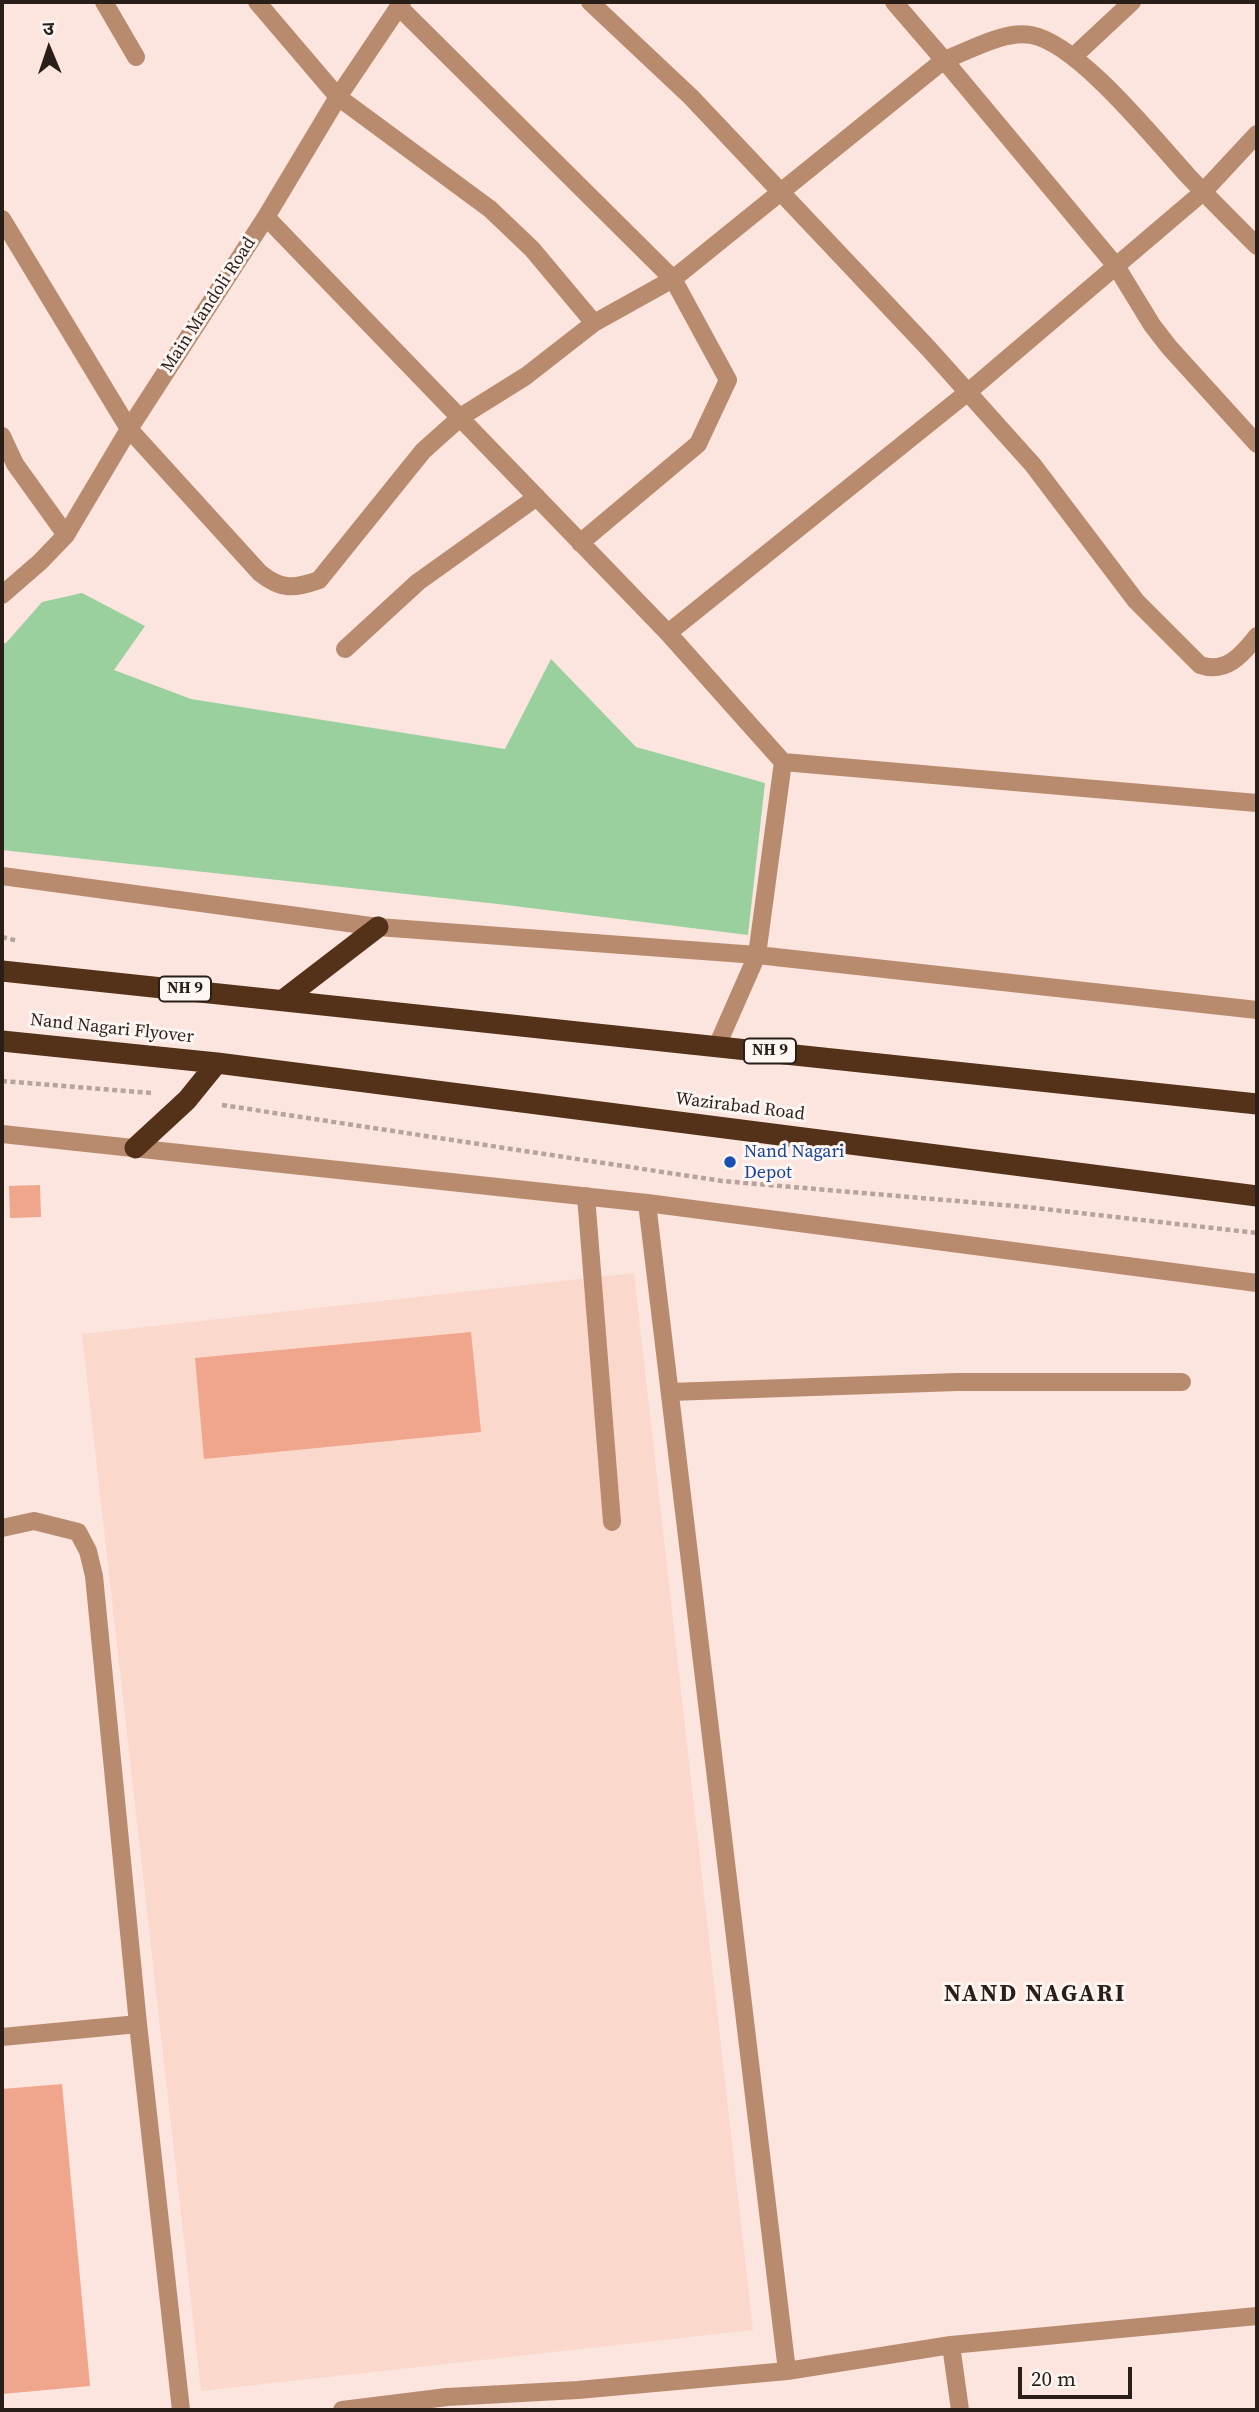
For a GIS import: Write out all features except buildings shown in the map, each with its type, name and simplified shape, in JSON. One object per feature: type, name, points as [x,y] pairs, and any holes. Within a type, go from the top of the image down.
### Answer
[{"type":"highway","points":[[283,1000],[378,927]]},
{"type":"highway","name":"NH 9","points":[[2,971],[1257,1104]]},
{"type":"highway","name":"Nand Nagari Flyover","points":[[2,1041],[217,1063]]},
{"type":"highway","points":[[135,1148],[187,1100],[217,1063]]},
{"type":"highway","name":"Wazirabad Road","points":[[217,1063],[1257,1196]]},
{"type":"street","points":[[104,2],[136,57]]},
{"type":"street","points":[[257,2],[338,97],[490,209],[532,249],[594,323]]},
{"type":"street","points":[[590,2],[691,97],[968,392],[1033,465],[1136,601],[1200,665],[1213,670],[1230,664],[1257,636]]},
{"type":"street","points":[[894,2],[1115,266],[1163,340],[1257,444]]},
{"type":"street","points":[[1073,57],[1132,2]]},
{"type":"street","points":[[400,4],[550,160],[673,279],[729,380],[698,444],[580,543]]},
{"type":"street","name":"Main Mandoli Road","points":[[2,595],[66,535],[129,429],[267,217],[338,97],[400,4]]},
{"type":"street","points":[[2,219],[129,429],[260,573],[276,586],[298,588],[319,580],[423,451],[462,416],[526,376],[594,323],[673,279],[944,60],[1013,35],[1029,35],[1050,41],[1073,57],[1257,246]]},
{"type":"street","points":[[668,632],[968,392],[1203,192],[1257,134]]},
{"type":"street","points":[[267,217],[668,632],[783,762],[1257,803]]},
{"type":"street","points":[[2,436],[15,464],[66,535]]},
{"type":"street","points":[[345,649],[418,582],[537,497]]},
{"type":"street","points":[[717,1046],[757,955],[783,762]]},
{"type":"street","points":[[2,876],[378,927],[757,955],[1257,1010]]},
{"type":"street","points":[[2,1134],[647,1203],[1257,1283]]},
{"type":"street","points":[[586,1196],[612,1522]]},
{"type":"street","points":[[647,1203],[787,2371]]},
{"type":"street","points":[[670,1392],[957,1382],[1182,1382]]},
{"type":"street","points":[[2,1528],[34,1521],[57,1524],[78,1532],[88,1550],[94,1576],[138,2024],[181,2410]]},
{"type":"street","points":[[2,2038],[138,2024]]},
{"type":"street","points":[[342,2410],[447,2403],[787,2371],[951,2345],[1257,2316]]},
{"type":"street","points":[[951,2345],[960,2410]]},
{"type":"path","points":[[2,1081],[135,1090],[722,1181],[1027,1207],[1257,1233]]},
{"type":"shaded area","points":[[634,1273],[753,2330],[201,2391],[82,1334]]},
{"type":"green space","points":[[82,593],[145,626],[114,670],[191,699],[505,749],[551,659],[636,747],[765,783],[748,935],[498,904],[2,850],[2,643],[6,643],[42,602]]},
{"type":"place","name":"Nand Nagari Depot","points":[[730,1162]]},
{"type":"district","name":"NAND NAGARI","points":[[1035,1995]]}]
